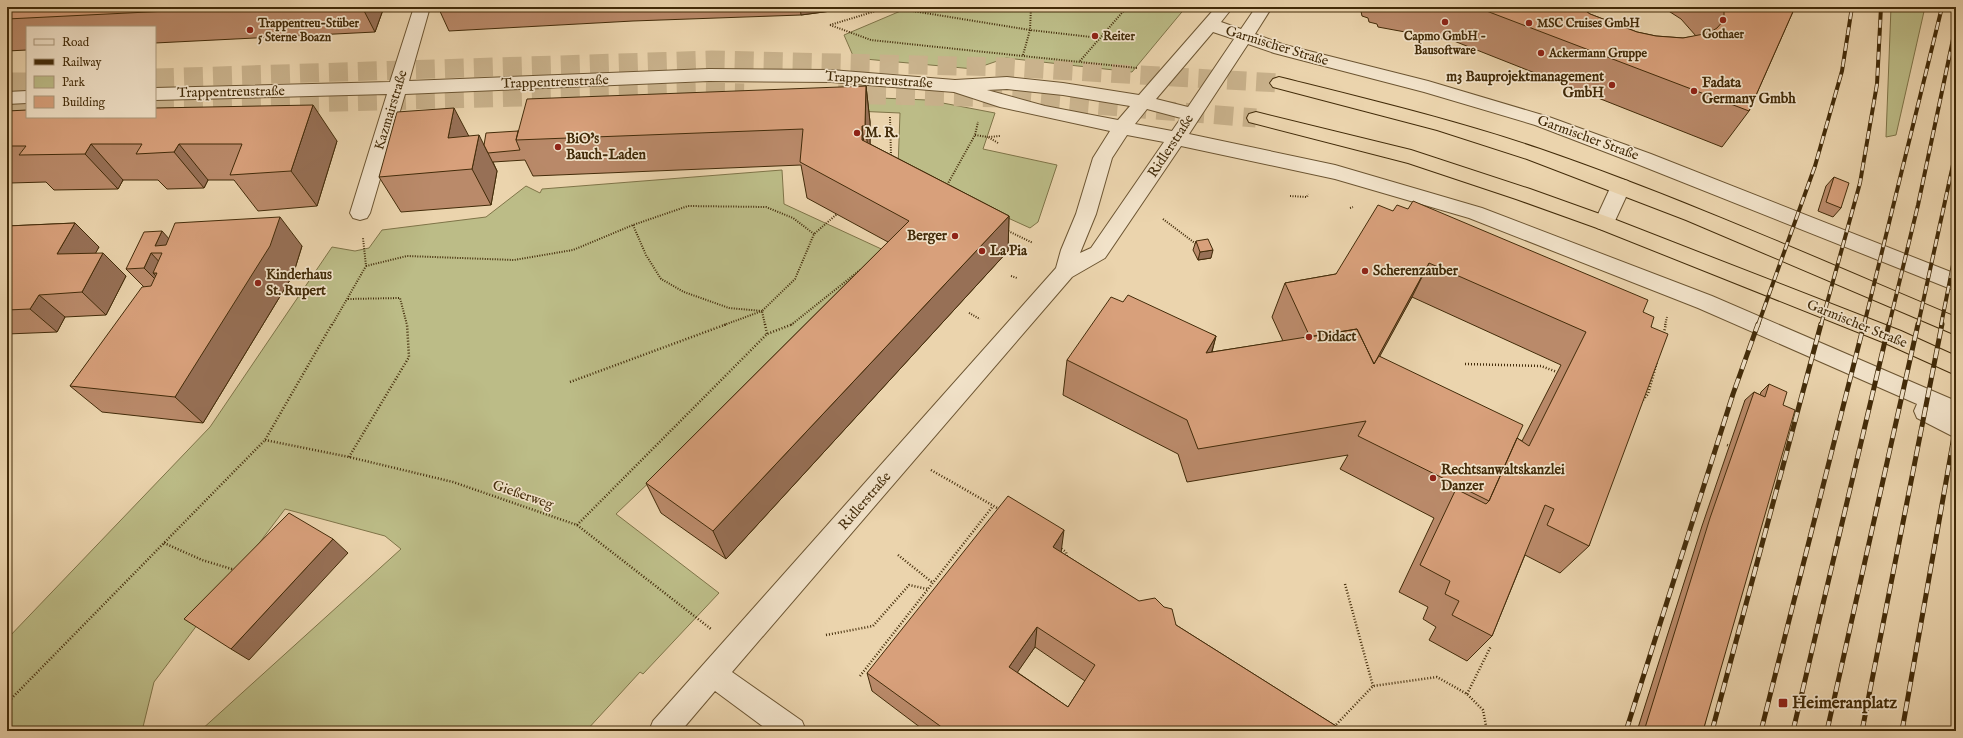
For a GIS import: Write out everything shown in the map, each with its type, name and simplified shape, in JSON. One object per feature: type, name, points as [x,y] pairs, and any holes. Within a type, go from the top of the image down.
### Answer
[{"type":"highway","points":[[1279,84],[1421,119],[1533,153],[1621,186],[1956,326]]},
{"type":"highway","name":"Garmischer Straße","points":[[1256,118],[1411,157],[1523,194],[1604,223],[1893,337],[1956,366]]},
{"type":"street","name":"Kazmairstraße","points":[[360,213],[422,7]]},
{"type":"street","name":"Ridlerstraße","points":[[1066,271],[1071,250],[1086,214],[1103,158],[1122,127],[1225,7]]},
{"type":"street","name":"Ridlerstraße","points":[[664,731],[924,433],[951,400],[1066,271],[1098,252],[1264,7]]},
{"type":"street","name":"Garmischer Straße","points":[[1209,24],[1280,49],[1428,87],[1542,121],[1644,158],[1956,283]]},
{"type":"street","name":"Trappentreustraße","points":[[156,94],[397,88],[709,75],[831,76],[955,86],[1007,83],[1063,89],[1143,102],[1192,114]]},
{"type":"street","name":"Trappentreustraße","points":[[955,86],[1000,101],[1176,138]]},
{"type":"street","points":[[7,98],[26,97]]},
{"type":"street","points":[[1176,138],[1335,172],[1475,213],[1705,302],[1956,411]]},
{"type":"street","points":[[1604,223],[1621,186]]},
{"type":"street","points":[[1799,342],[1956,428]]},
{"type":"street","points":[[713,674],[792,731]]},
{"type":"path","points":[[1100,38],[1030,30],[889,7],[830,25],[871,40],[1100,64]]},
{"type":"path","points":[[1022,62],[1030,30],[1031,7]]},
{"type":"path","points":[[1080,62],[1127,7]]},
{"type":"path","points":[[890,117],[891,157]]},
{"type":"path","points":[[945,190],[975,135],[978,122]]},
{"type":"path","points":[[975,135],[988,137],[1000,136]]},
{"type":"path","points":[[988,137],[998,143]]},
{"type":"path","points":[[366,266],[407,256],[514,260],[573,250],[633,225],[688,206],[766,207],[793,218],[814,234]]},
{"type":"path","points":[[570,382],[762,311],[795,279],[814,234],[837,214]]},
{"type":"path","points":[[1163,219],[1196,244],[1199,249]]},
{"type":"path","points":[[633,225],[646,255],[661,279],[684,292],[729,308],[762,311]]},
{"type":"path","points":[[1004,229],[1033,243]]},
{"type":"path","points":[[7,703],[265,440],[366,266],[364,240]]},
{"type":"path","points":[[577,524],[767,334],[793,324],[861,269]]},
{"type":"path","points":[[1011,276],[1017,278]]},
{"type":"path","points":[[348,299],[400,298],[407,324],[409,357],[349,457]]},
{"type":"path","points":[[762,311],[767,334]]},
{"type":"path","points":[[970,313],[980,319]]},
{"type":"path","points":[[1662,343],[1668,315]]},
{"type":"path","points":[[1642,402],[1648,394],[1658,358]]},
{"type":"path","points":[[1465,364],[1541,366],[1557,372]]},
{"type":"path","name":"Gießerweg","points":[[265,440],[349,457],[453,482],[577,524],[701,622],[738,646]]},
{"type":"path","points":[[1727,445],[1739,450]]},
{"type":"path","points":[[952,483],[1000,510]]},
{"type":"path","points":[[860,676],[993,506]]},
{"type":"path","points":[[164,543],[202,560],[243,573]]},
{"type":"path","points":[[1056,544],[1066,552],[1069,564]]},
{"type":"path","points":[[898,555],[933,583]]},
{"type":"path","points":[[1345,584],[1373,686]]},
{"type":"path","points":[[826,635],[873,626],[909,585],[927,589]]},
{"type":"path","points":[[1467,694],[1491,646]]},
{"type":"path","points":[[1330,731],[1373,686],[1437,677],[1467,694],[1483,710],[1487,731]]},
{"type":"green space","points":[[910,7],[1186,7],[1132,72],[1006,58],[974,69],[854,58],[844,35]]},
{"type":"green space","points":[[1891,7],[1925,7],[1896,135],[1886,137]]},
{"type":"green space","points":[[833,96],[927,100],[995,113],[983,149],[1057,165],[1038,222],[1030,228],[898,168],[900,113],[832,110]]},
{"type":"green space","points":[[782,170],[784,204],[890,253],[616,514],[719,593],[643,674],[640,672],[586,731],[200,731],[401,549],[385,536],[285,509],[154,682],[142,731],[7,731],[7,639],[210,427],[332,247],[355,251],[369,248],[382,230],[486,217],[526,186],[540,193],[542,189]]},
{"type":"building","points":[[7,7],[248,7],[7,19]]},
{"type":"building","points":[[1476,7],[1580,7],[1590,14],[1637,32],[1656,36],[1683,38],[1709,33],[1717,28],[1724,20],[1723,7],[1795,7],[1749,111]]},
{"type":"building","points":[[866,86],[865,126],[862,126],[862,140],[1009,216],[713,531],[646,483],[909,221],[800,162],[803,129],[516,140],[527,99]]},
{"type":"building","points":[[313,105],[291,171],[230,175],[242,144],[179,144],[174,152],[136,154],[142,144],[91,144],[85,154],[19,155],[26,146],[7,146],[7,111],[26,110],[26,118],[156,118],[156,108]]},
{"type":"building","points":[[454,108],[448,138],[479,135],[472,169],[379,177],[397,112]]},
{"type":"building","points":[[518,131],[516,140],[520,150],[488,153],[484,145],[486,133]]},
{"type":"building","points":[[1834,177],[1849,183],[1841,208],[1826,202]]},
{"type":"building","points":[[1413,201],[1648,300],[1643,312],[1654,317],[1651,327],[1668,334],[1589,546],[1547,525],[1554,509],[1545,505],[1492,636],[1452,615],[1459,601],[1445,594],[1450,581],[1420,565],[1456,489],[1486,504],[1489,501],[1517,438],[1529,446],[1586,332],[1429,263],[1374,364],[1357,329],[1310,337],[1285,283],[1336,274],[1378,205],[1393,211],[1397,205],[1408,209]]},
{"type":"building","points":[[280,217],[270,246],[175,397],[70,386],[142,287],[151,286],[157,273],[153,273],[162,253],[151,253],[144,268],[126,269],[144,232],[162,231],[155,246],[166,245],[175,223]]},
{"type":"building","points":[[75,223],[57,254],[103,253],[82,292],[39,295],[30,309],[7,310],[7,226]]},
{"type":"building","points":[[1208,239],[1213,250],[1200,252],[1196,241]]},
{"type":"building","points":[[1128,295],[1216,336],[1206,353],[1357,329],[1374,364],[1379,356],[1523,425],[1489,501],[1358,436],[1366,421],[1198,449],[1187,420],[1067,360],[1111,297],[1123,302]]},
{"type":"building","points":[[1769,384],[1787,392],[1783,405],[1795,410],[1703,731],[1644,731],[1710,518],[1754,392],[1765,397]]},
{"type":"building","points":[[1008,496],[1064,530],[1053,547],[1139,601],[1155,598],[1164,607],[1172,609],[1176,625],[1344,731],[947,731],[867,673]],"holes":[[[1037,627],[1095,665],[1068,707],[1009,667]]]},
{"type":"building","points":[[289,513],[333,539],[231,649],[184,619]]},
{"type":"tunnel","points":[[156,78],[712,60],[1003,67],[1279,83]]},
{"type":"tunnel","points":[[7,82],[26,82]]},
{"type":"tunnel","points":[[156,107],[704,92],[744,93]]},
{"type":"tunnel","points":[[838,94],[1007,98],[1256,118]]},
{"type":"tunnel","points":[[7,110],[26,109]]},
{"type":"railway","points":[[1758,325],[1815,166],[1842,71],[1852,7]]},
{"type":"railway","points":[[1821,325],[1860,183],[1877,84],[1881,7]]},
{"type":"railway","points":[[1864,325],[1942,7]]},
{"type":"railway","points":[[1889,325],[1918,205],[1956,25]]},
{"type":"railway","points":[[1918,325],[1956,151]]},
{"type":"railway","points":[[1941,325],[1956,250]]},
{"type":"railway","points":[[1626,731],[1733,394],[1758,324]]},
{"type":"railway","points":[[1712,731],[1821,324]]},
{"type":"railway","points":[[1761,731],[1864,324]]},
{"type":"railway","points":[[1793,731],[1889,324]]},
{"type":"railway","points":[[1827,731],[1918,324]]},
{"type":"railway","points":[[1862,731],[1942,324]]},
{"type":"railway","points":[[1902,731],[1956,425]]},
{"type":"place","name":"Gothaer","points":[[1723,20]]},
{"type":"place","name":"Capmo GmbH - Bausoftware","points":[[1445,22]]},
{"type":"place","name":"MSC Cruises GmbH","points":[[1529,23]]},
{"type":"place","name":"Trappentreu-Stüber 5 Sterne Boazn","points":[[250,30]]},
{"type":"place","name":"Reiter","points":[[1095,36]]},
{"type":"place","name":"Ackermann Gruppe","points":[[1541,53]]},
{"type":"place","name":"m3 Bauprojektmanagement GmbH","points":[[1612,85]]},
{"type":"place","name":"Fadata Germany Gmbh","points":[[1694,91]]},
{"type":"place","name":"M. R.","points":[[857,133]]},
{"type":"place","name":"BiO's Bauch-Laden","points":[[558,147]]},
{"type":"place","name":"Berger","points":[[955,236]]},
{"type":"place","name":"La Pia","points":[[982,251]]},
{"type":"place","name":"Scherenzauber","points":[[1365,271]]},
{"type":"place","name":"Kinderhaus St. Rupert","points":[[258,283]]},
{"type":"place","name":"Didact","points":[[1309,337]]},
{"type":"place","name":"Rechtsanwaltskanzlei Danzer","points":[[1433,478]]},
{"type":"place","name":"Heimeranplatz","points":[[1783,703]]}]
